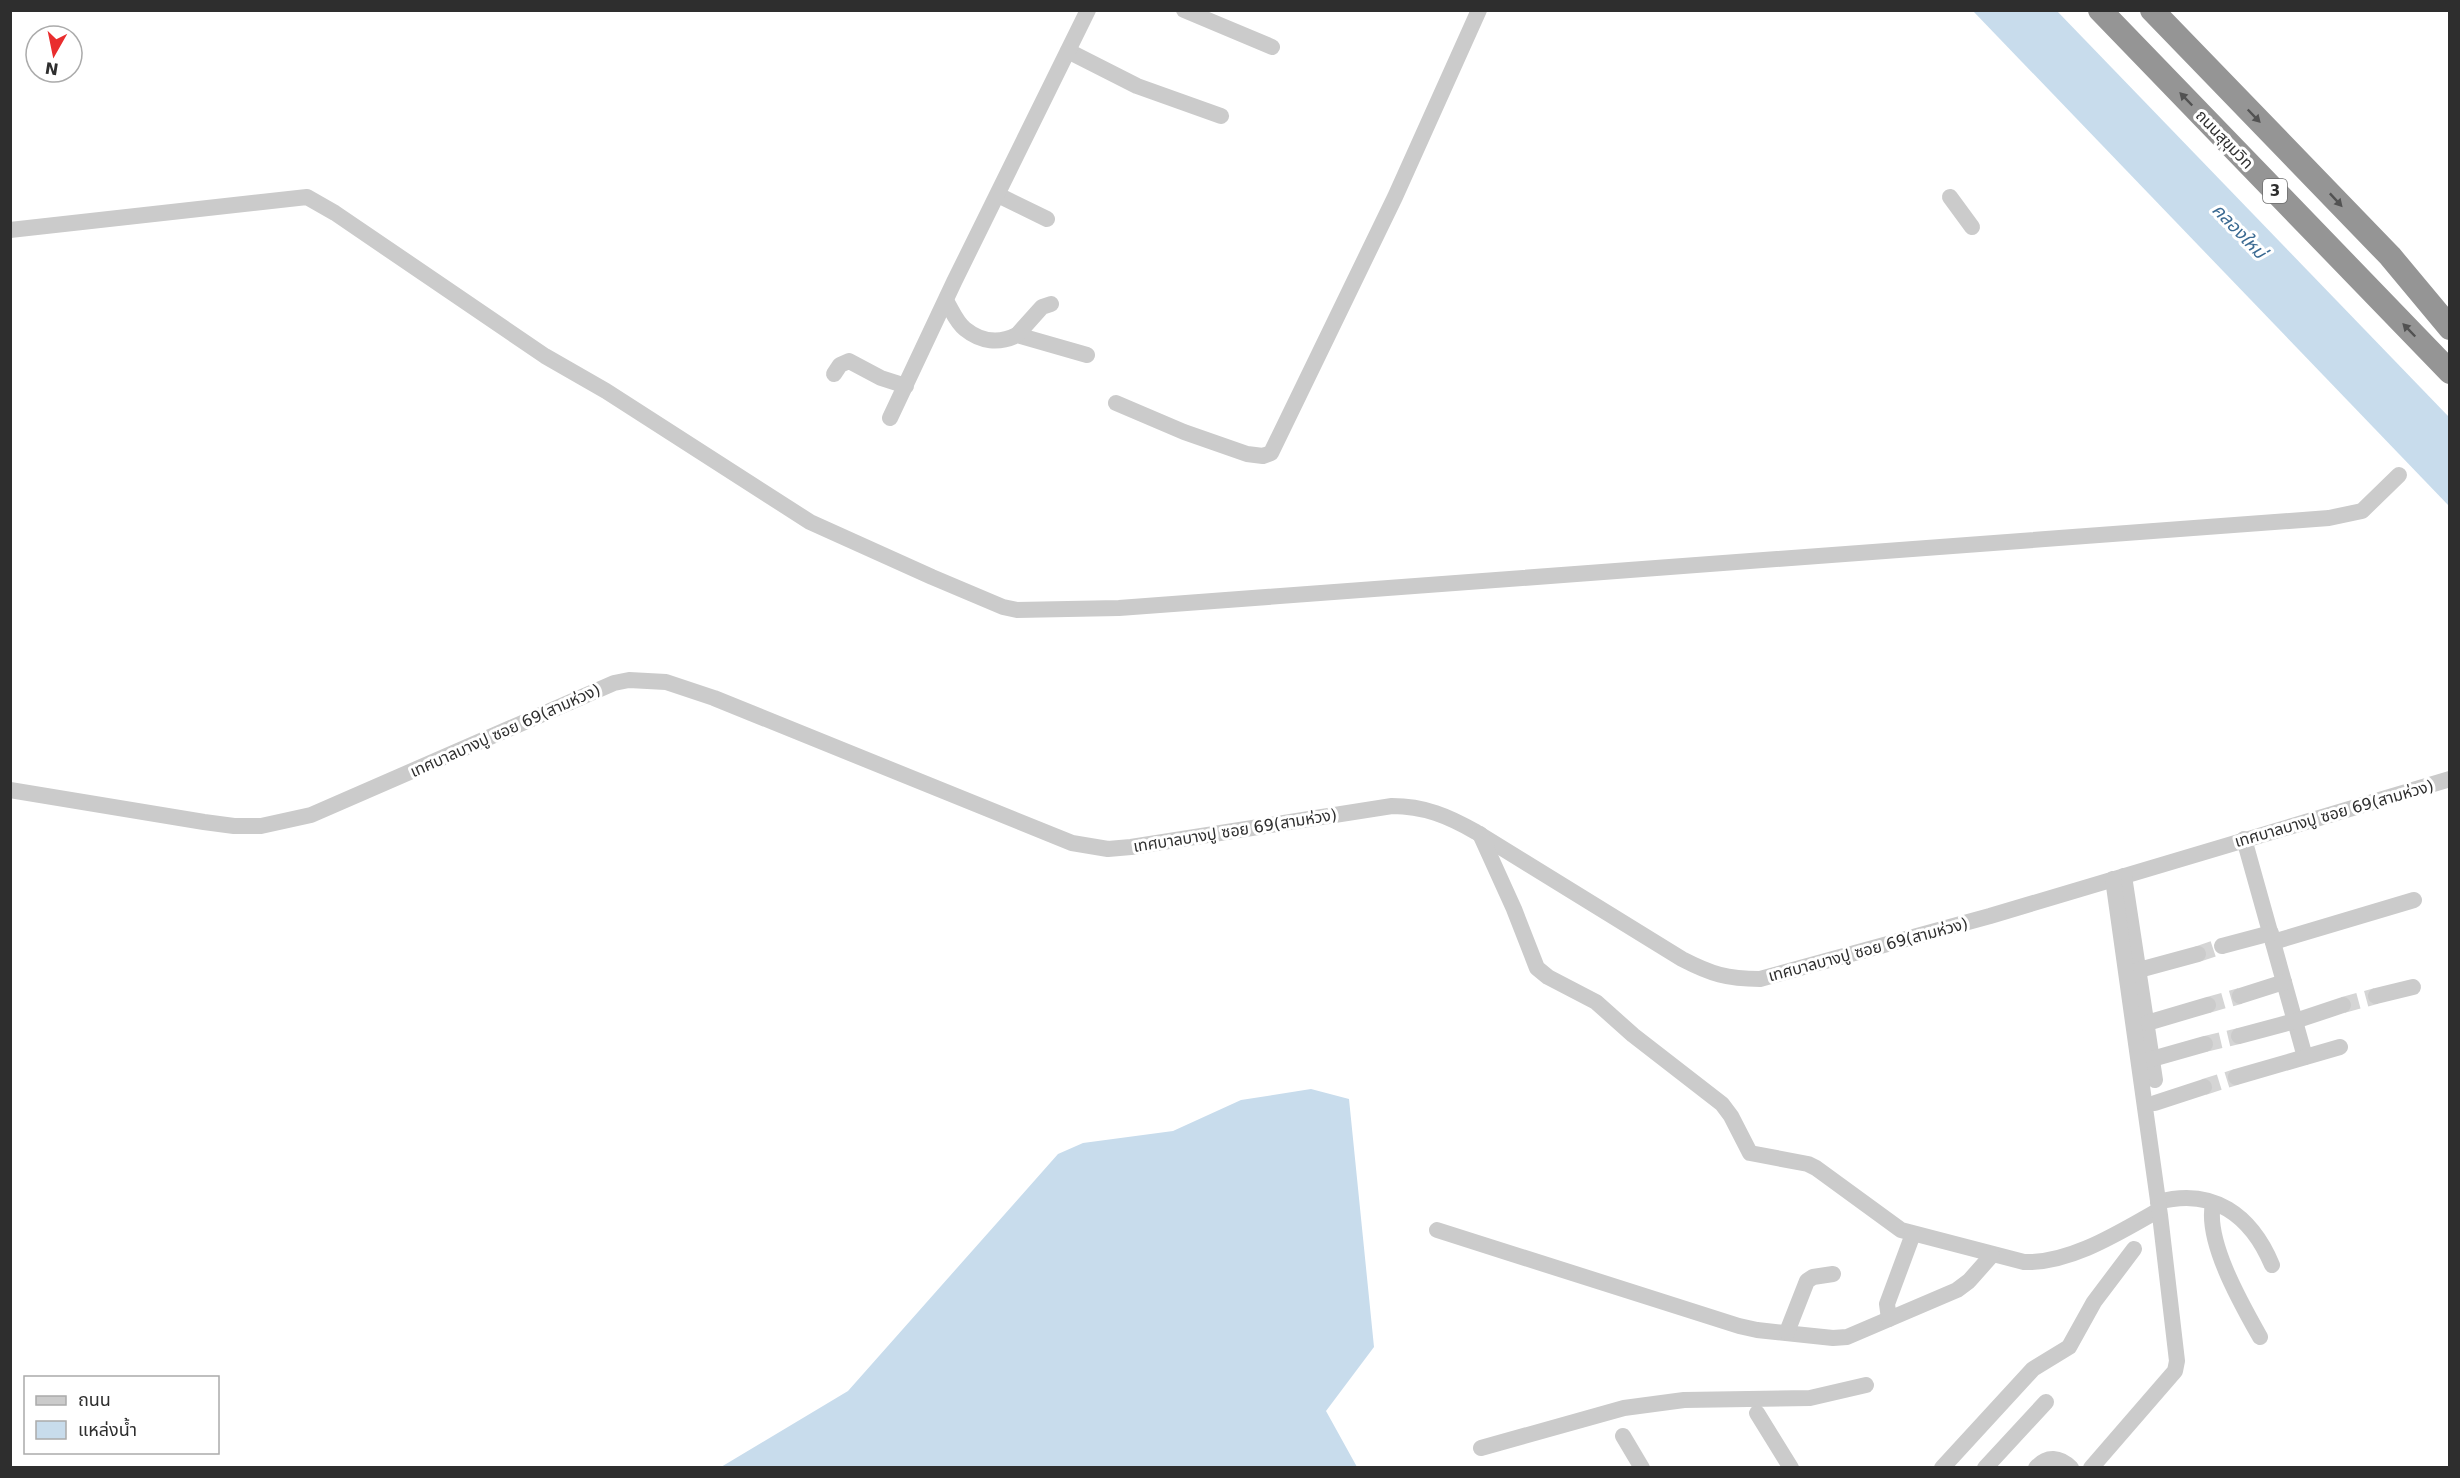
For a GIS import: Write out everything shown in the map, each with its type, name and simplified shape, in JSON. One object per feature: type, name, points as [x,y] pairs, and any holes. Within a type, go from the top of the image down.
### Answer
[{"type":"highway","name":"ถนนสุขุมวิท","points":[[2100,10],[2450,372]]},
{"type":"highway","name":"3","points":[[2152,10],[2446,317]]},
{"type":"highway","points":[[2267,182],[2296,158]]},
{"type":"street","points":[[890,418],[1088,10]]},
{"type":"street","points":[[1185,10],[1272,47]]},
{"type":"street","points":[[1116,403],[1184,432],[1247,454],[1263,456],[1271,453],[1333,328],[1479,10]]},
{"type":"street","points":[[1068,51],[1137,86],[1221,116]]},
{"type":"street","points":[[998,195],[1047,219]]},
{"type":"street","points":[[10,230],[307,197],[335,213],[545,356],[606,391],[810,522],[1003,607],[1032,611],[1119,608],[2329,518],[2362,511],[2399,475]]},
{"type":"street","points":[[1950,197],[1972,228]]},
{"type":"street","points":[[946,301],[964,328],[990,341],[1001,342],[1017,335],[1042,307],[1051,304]]},
{"type":"street","points":[[1017,335],[1087,355]]},
{"type":"street","points":[[834,374],[840,365],[849,361],[881,378],[906,386]]},
{"type":"street","name":"เทศบาลบางปู ซอย 69(สามห่วง)","points":[[10,789],[234,826],[278,823],[317,812],[548,712],[594,689],[614,682],[648,680],[666,682],[705,694],[1072,843],[1108,849],[1392,806],[1413,806],[1432,810],[1480,834],[1682,959],[1717,976],[1760,979],[1990,916],[2450,779]]},
{"type":"street","points":[[1480,834],[1514,909],[1533,962],[1541,972],[1596,1002],[1633,1035],[1722,1104],[1731,1116],[1750,1153],[1808,1164],[1895,1226],[1913,1234],[2014,1261],[2034,1263],[2089,1249],[2160,1214],[2173,1198],[2203,1201],[2233,1212],[2251,1227],[2262,1242],[2272,1265]]},
{"type":"street","points":[[2244,839],[2305,1058]]},
{"type":"street","points":[[2119,877],[2139,970],[2155,1080]]},
{"type":"street","points":[[2091,1467],[2175,1371],[2177,1361],[2119,877]]},
{"type":"street","points":[[2222,946],[2272,938],[2414,900]]},
{"type":"street","points":[[2139,970],[2198,954]]},
{"type":"street","points":[[2240,996],[2284,982]]},
{"type":"street","points":[[2376,996],[2413,987]]},
{"type":"street","points":[[2147,1023],[2208,1005]]},
{"type":"street","points":[[2239,1036],[2343,1005]]},
{"type":"street","points":[[2152,1059],[2205,1044]]},
{"type":"street","points":[[2236,1077],[2340,1047]]},
{"type":"street","points":[[2155,1103],[2204,1087]]},
{"type":"street","points":[[2203,1201],[2238,1299],[2260,1337]]},
{"type":"street","points":[[1437,1230],[1739,1326],[1840,1338],[1963,1286],[1992,1255]]},
{"type":"street","points":[[1889,1319],[1887,1304],[1913,1234]]},
{"type":"street","points":[[1942,1467],[2033,1369],[2069,1347],[2088,1312],[2134,1249]]},
{"type":"street","points":[[1787,1332],[1807,1281],[1813,1277],[1833,1274]]},
{"type":"street","points":[[1481,1448],[1624,1408],[1684,1400],[1810,1398],[1866,1385]]},
{"type":"street","points":[[1985,1467],[2046,1402]]},
{"type":"street","points":[[1757,1413],[1791,1467]]},
{"type":"street","points":[[1623,1436],[1642,1467]]},
{"type":"street","points":[[2036,1467],[2045,1459],[2052,1458],[2060,1459],[2071,1467]]},
{"type":"water","name":"คลองใหม่","points":[[1973,11],[2057,11],[2449,417],[2449,506]]},
{"type":"water","points":[[1311,1089],[1349,1099],[1374,1347],[1326,1411],[1357,1467],[721,1467],[848,1391],[1058,1154],[1083,1143],[1173,1131],[1241,1100]]},
{"type":"tunnel","points":[[2198,954],[2222,946]]},
{"type":"tunnel","points":[[2208,1005],[2240,996]]},
{"type":"tunnel","points":[[2343,1005],[2376,996]]},
{"type":"tunnel","points":[[2205,1044],[2239,1036]]},
{"type":"tunnel","points":[[2204,1087],[2236,1077]]}]
